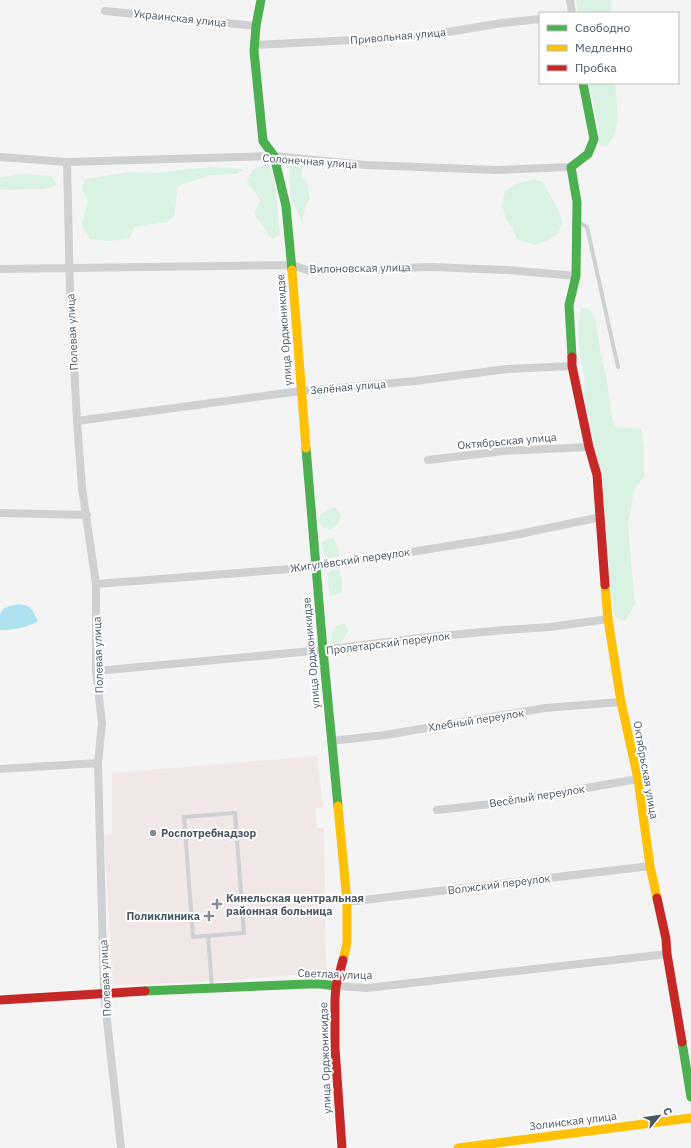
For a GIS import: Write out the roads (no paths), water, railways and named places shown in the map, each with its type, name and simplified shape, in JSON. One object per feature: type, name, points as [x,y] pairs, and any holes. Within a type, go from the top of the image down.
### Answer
[{"type":"street","points":[[261,0],[256,26],[254,51],[263,141],[274,156]]},
{"type":"street","points":[[570,0],[572,12]]},
{"type":"street","name":"Украинская улица","points":[[105,11],[256,26]]},
{"type":"street","name":"Привольная улица","points":[[255,45],[436,34],[539,18]]},
{"type":"street","points":[[571,167],[588,154],[594,139],[583,84]]},
{"type":"street","name":"Солонечная улица","points":[[0,157],[67,162],[274,156],[366,165],[496,170],[571,167]]},
{"type":"street","name":"улица Орджоникидзе","points":[[274,156],[286,206],[292,265],[323,650],[347,902],[347,943],[336,986],[335,999],[335,1048],[342,1148]]},
{"type":"street","name":"Полевая улица","points":[[67,162],[77,421],[82,488],[96,584],[96,671],[102,723],[98,763],[104,993],[121,1148]]},
{"type":"street","name":"Октябрьская улица","points":[[571,167],[578,202],[576,276],[569,305],[572,366],[589,447],[598,475],[608,619],[621,702],[638,779],[650,866],[666,939],[667,954],[691,1097]]},
{"type":"street","name":"Вилоновская улица","points":[[0,269],[292,265],[310,271],[431,267],[507,270],[576,276]]},
{"type":"street","name":"Зелёная улица","points":[[77,421],[301,391],[507,369],[572,366]]},
{"type":"street","name":"Октябрьская улица","points":[[428,460],[504,451],[589,447]]},
{"type":"street","points":[[0,513],[87,515]]},
{"type":"street","name":"Жигулёвский переулок","points":[[96,584],[316,567],[505,537],[601,517]]},
{"type":"street","name":"Пролетарский переулок","points":[[96,671],[323,650],[504,630],[550,627],[608,619]]},
{"type":"street","name":"Хлебный переулок","points":[[331,741],[385,735],[545,708],[621,702]]},
{"type":"street","points":[[0,769],[98,763]]},
{"type":"street","name":"Весёлый переулок","points":[[437,810],[500,802],[638,779]]},
{"type":"street","name":"Волжский переулок","points":[[347,902],[650,866]]},
{"type":"street","name":"Светлая улица","points":[[0,1000],[104,993],[308,984],[367,988],[667,954]]},
{"type":"street","name":"Золинская улица","points":[[458,1148],[691,1118]]},
{"type":"lane","points":[[577,222],[587,227],[618,367]]},
{"type":"lane","points":[[235,814],[244,933],[208,936],[193,937],[184,817],[235,814]]},
{"type":"lane","points":[[208,936],[212,988]]},
{"type":"water","points":[[19,604],[29,607],[38,621],[20,628],[0,630],[0,614],[3,609]]},
{"type":"place","name":"Роспотребнадзор","points":[[153,833]]},
{"type":"place","name":"Кинельская центральная районная больница","points":[[217,904]]},
{"type":"place","name":"Поликлиника","points":[[209,916]]}]
